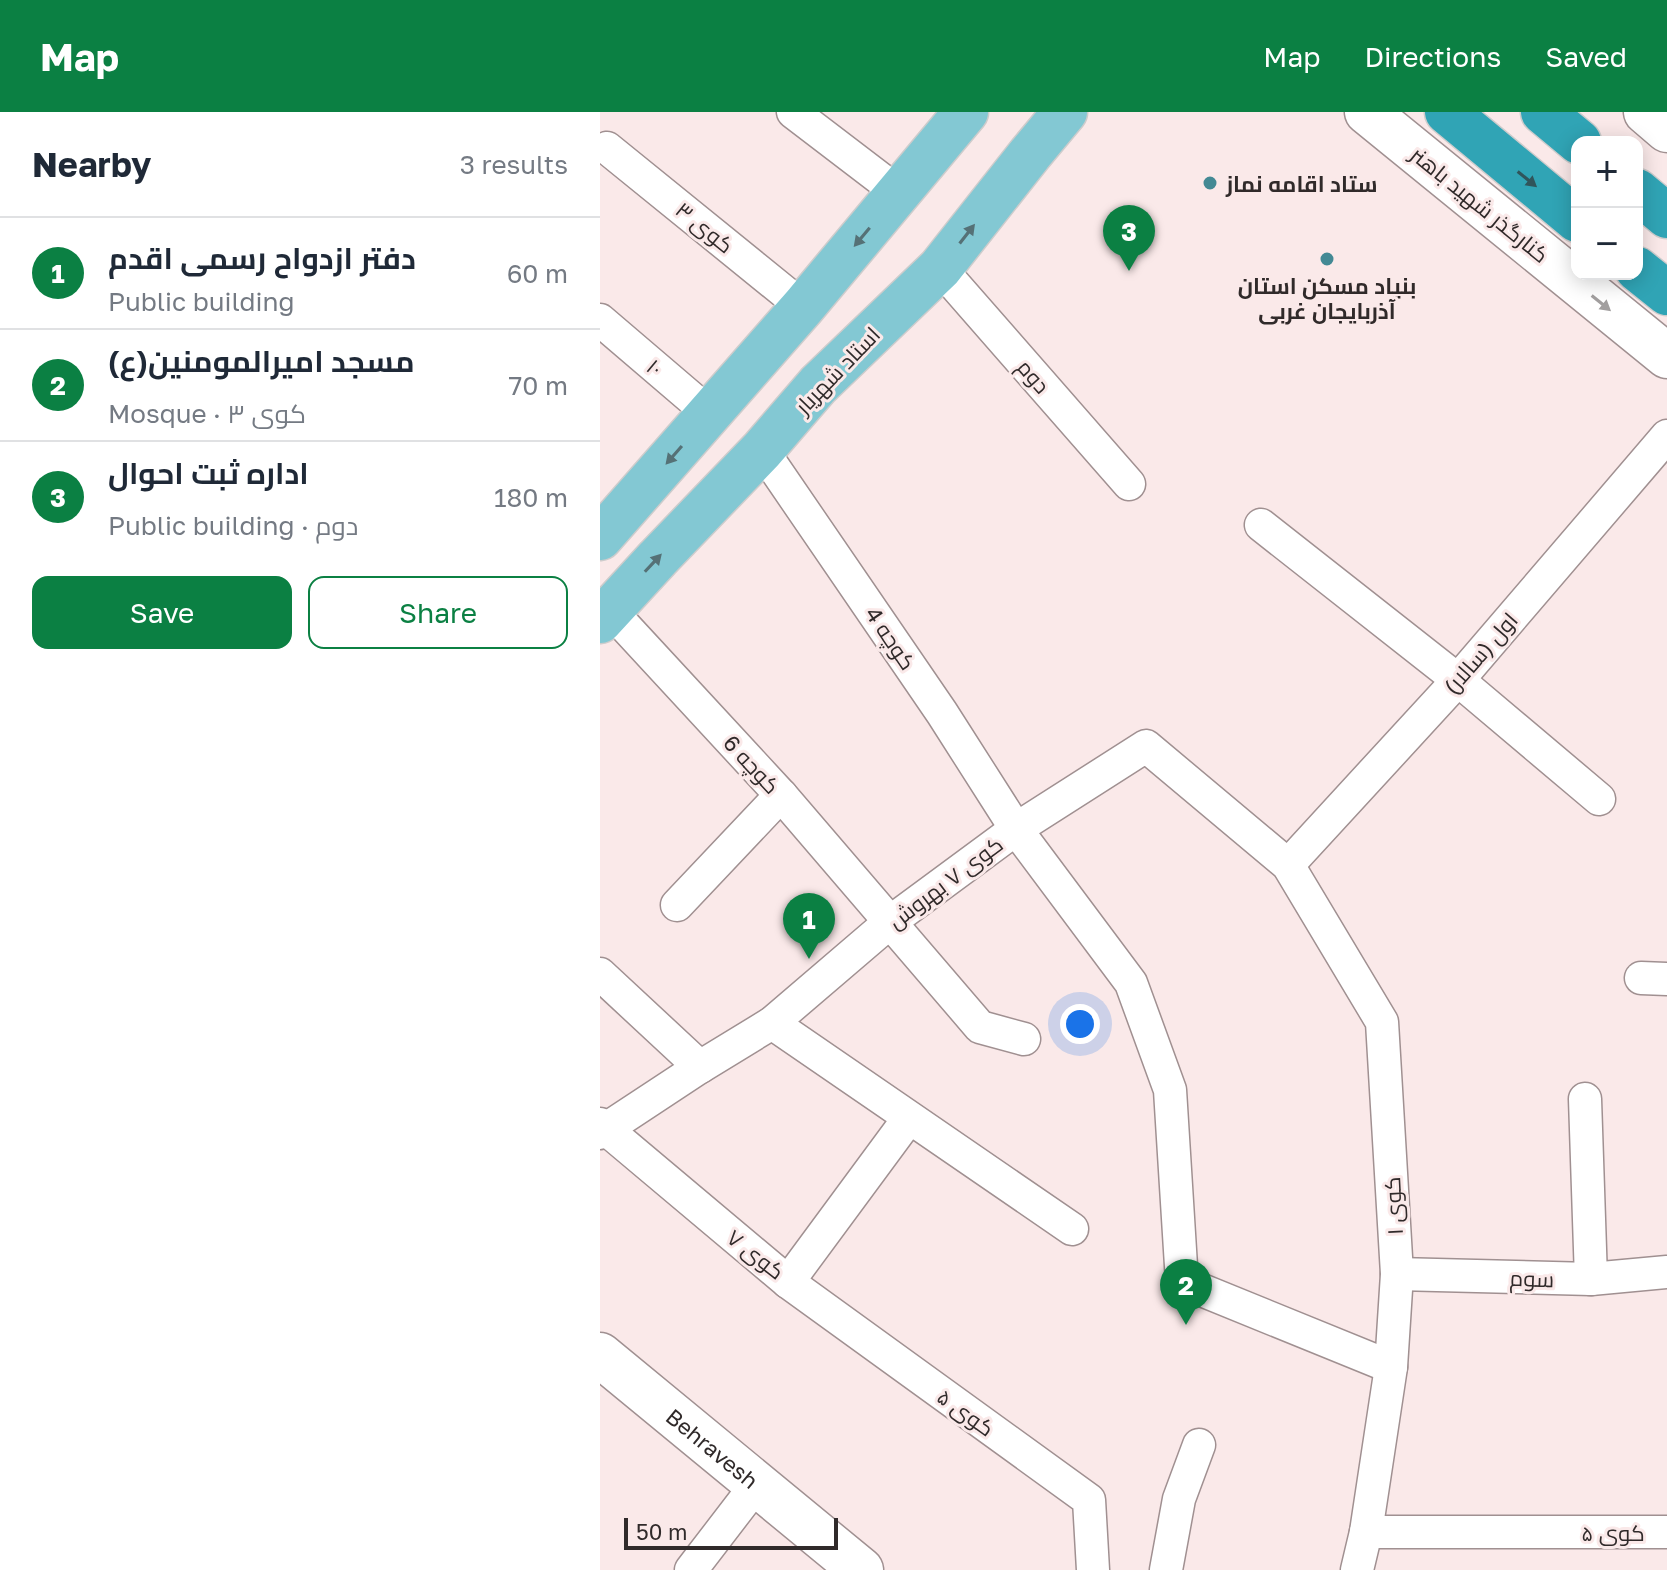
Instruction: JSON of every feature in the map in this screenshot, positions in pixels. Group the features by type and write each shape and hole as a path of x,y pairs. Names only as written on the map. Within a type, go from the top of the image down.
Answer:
{"highway":[{"path":"1543,112 1572,136"},
{"path":"1463,125 1571,215"},
{"path":"1643,196 1667,216"},
{"path":"1643,274 1667,293"}],"main road":[{"path":"600,538 803,307 966,112"},
{"name":"استاد شهریار","path":"605,615 762,450 818,385 940,268 1065,112"},
{"path":"1030,154 1089,112"},
{"name":"کنارگذر شهید باهنر","path":"1367,112 1667,356"},
{"path":"1646,112 1667,130"},
{"name":"Behravesh","path":"600,1355 861,1570"}],"street":[{"path":"793,112 899,193"},
{"name":"کوی ۳","path":"607,148 803,307"},
{"name":"دوم","path":"940,268 1129,484"},
{"name":"۱۰","path":"600,320 710,414"},
{"name":"اول (سالار)","path":"1288,865 1458,680 1667,436"},
{"name":"کوچه 4","path":"762,450 942,713 1016,829 1131,983 1170,1090 1182,1282 1391,1367"},
{"path":"1261,525 1458,680 1599,799"},
{"name":"کوچه 6","path":"605,615 781,795 980,1027 1024,1039"},
{"name":"کوی ۷ بهروش","path":"602,1129 772,1023 890,922 1016,829 1146,746 1288,865"},
{"path":"677,905 781,795"},
{"name":"کوی ۱","path":"1288,865 1382,1022 1397,1274 1391,1367 1366,1532 1357,1570"},
{"path":"600,974 700,1067"},
{"path":"772,1023 1072,1229"},
{"path":"1585,1099 1591,1279"},
{"name":"کوی ۷","path":"602,1129 788,1282 909,1118"},
{"name":"سوم","path":"1397,1274 1591,1279 1667,1272"},
{"name":"کوی ۵","path":"788,1282 1089,1500 1093,1570"},
{"path":"1166,1570 1179,1499 1199,1445"},
{"path":"691,1570 757,1484"},
{"name":"کوی ۵","path":"1366,1532 1667,1532"}],"place":[{"name":"ستاد اقامه نماز","path":"1210,183"},
{"name":"بنیاد مسکن استان آذربایجان غربی","path":"1327,259"},
{"name":"اداره ثبت احوال","path":"1129,271"},
{"name":"دفتر ازدواح رسمی اقدم","path":"809,959"},
{"name":"مسجد امیرالمومنین(ع)","path":"1186,1325"}]}
